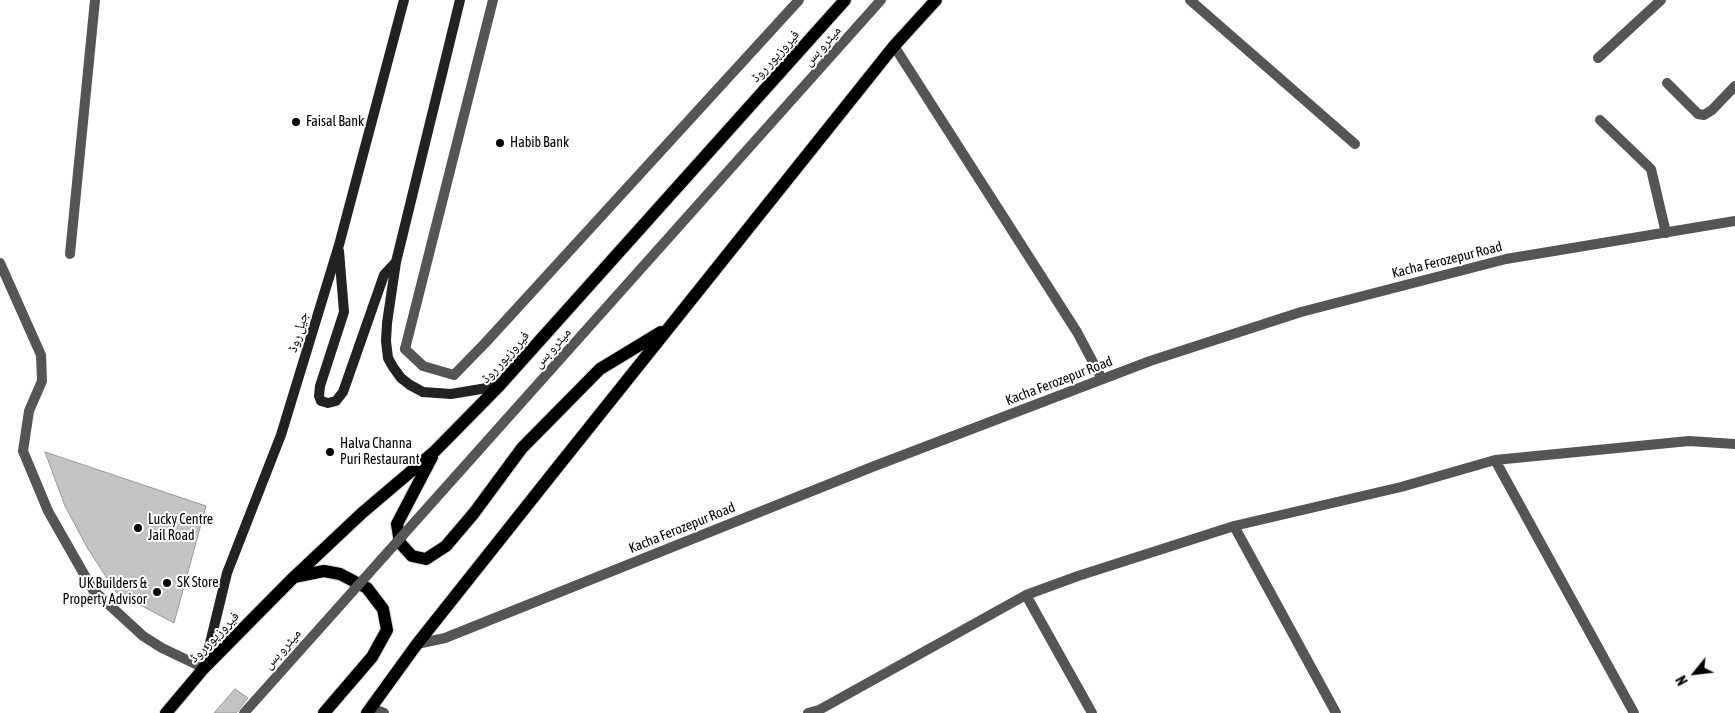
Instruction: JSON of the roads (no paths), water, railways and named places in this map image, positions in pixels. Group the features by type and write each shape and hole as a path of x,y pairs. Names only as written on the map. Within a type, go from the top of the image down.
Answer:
{"main road":[{"name":"جیل روڈ","path":"204,668 226,573 281,435 338,245 404,0"},
{"path":"460,0 396,262 386,341 388,358 401,378 424,392 451,394 499,386"},
{"name":"فیروزپور روڈ","path":"166,713 204,668 294,577 362,513 435,451 499,386 845,0"},
{"path":"369,710 417,644 894,46 936,0"},
{"path":"338,245 344,312 320,386 319,396 321,401 328,403 336,401 343,392 384,275 396,262"},
{"path":"435,451 397,524 400,543 412,556 426,559 446,546 474,513 522,448 600,369 670,327"},
{"path":"294,577 324,571 340,574 367,588 383,609 387,630 376,650 324,713"}],"street":[{"path":"70,254 96,0"},
{"path":"493,0 405,350 423,366 454,375 799,0"},
{"name":"میٹرو بس","path":"244,713 881,0"},
{"path":"1190,0 1355,144"},
{"path":"1598,58 1661,0"},
{"path":"894,46 1077,332 1102,379"},
{"path":"1667,83 1698,114 1704,115 1712,110 1735,86"},
{"path":"1600,120 1651,169 1666,233"},
{"name":"Kacha Ferozepur Road","path":"417,644 444,638 872,467 1102,379 1150,361 1301,312 1506,259 1735,221"},
{"path":"0,263 41,355 42,381 29,410 23,451 48,511 93,590 143,636 162,648 204,668"},
{"path":"808,713 819,710 1026,595 1078,576 1234,526 1401,487 1496,460 1689,441 1735,444"},
{"path":"1496,460 1634,713"},
{"path":"1234,526 1336,713"},
{"path":"1026,595 1092,713"},
{"path":"369,710 384,713"}],"place":[{"name":"Faisal Bank","path":"296,122"},
{"name":"Habib Bank","path":"500,143"},
{"name":"Halva Channa Puri Restaurant","path":"330,452"},
{"name":"Lucky Centre Jail Road","path":"138,528"},
{"name":"SK Store","path":"167,583"},
{"name":"UK Builders & Property Advisor","path":"157,592"}]}
